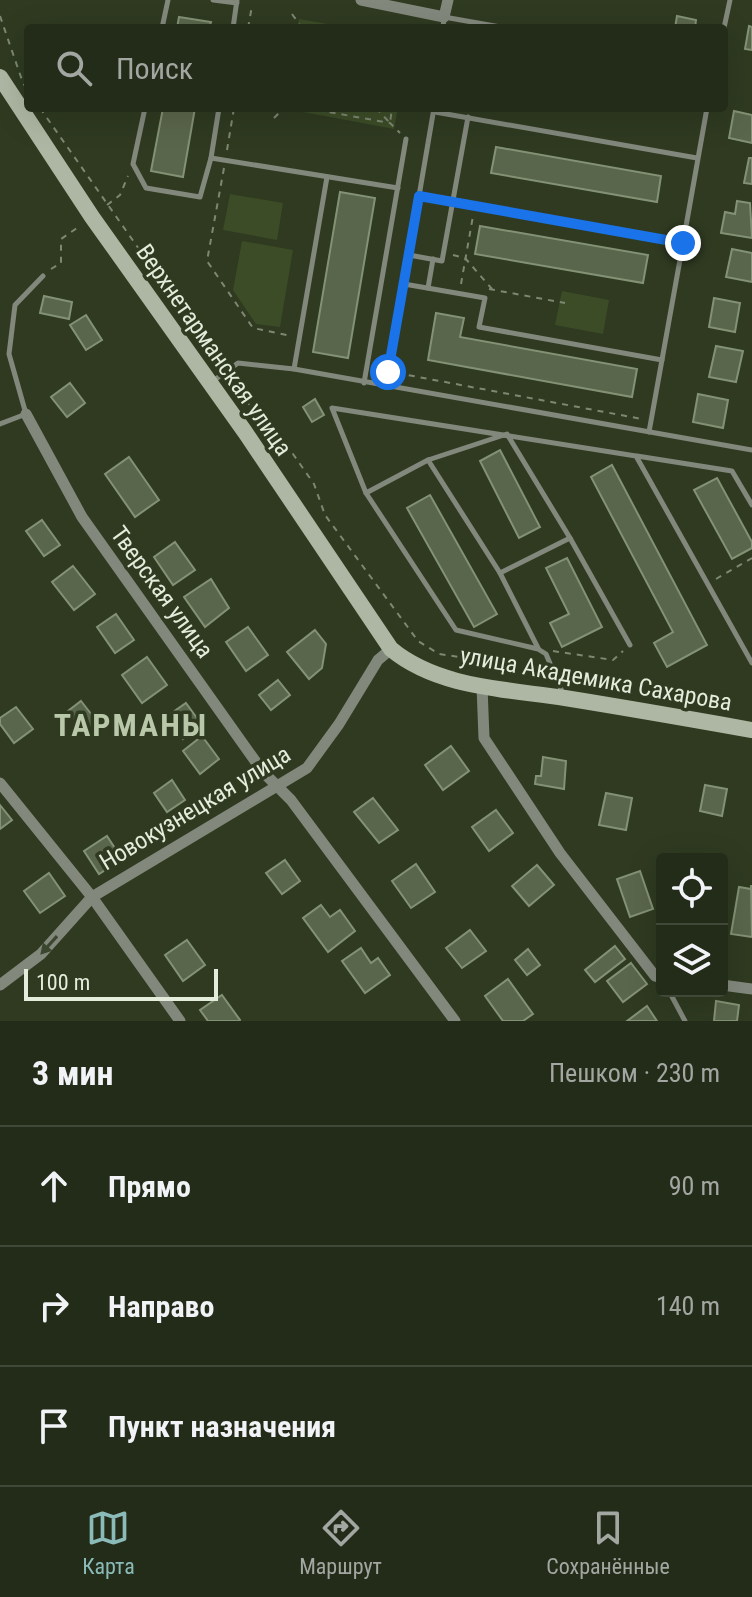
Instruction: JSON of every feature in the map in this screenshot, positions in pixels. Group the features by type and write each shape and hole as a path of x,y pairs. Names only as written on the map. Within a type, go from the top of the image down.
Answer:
{"street":[{"path":"361,0 443,23 448,0"},
{"name":"Верхнетарманская улица","path":"0,77 123,263 245,432 391,649"},
{"name":"Тверская улица","path":"26,414 82,517 276,786 291,800 455,1021"},
{"name":"улица Академика Сахарова","path":"391,649 409,664 431,673 482,686 752,730"},
{"name":"Новокузнецкая улица","path":"0,985 41,954 92,897 307,768 339,724 378,660 391,649"},
{"path":"482,686 484,738 560,853 656,976"},
{"path":"0,783 92,897 180,1021"},
{"path":"728,986 752,989"}],"lane":[{"path":"163,24 168,0"},
{"path":"213,0 237,2 234,24"},
{"path":"725,24 730,0"},
{"path":"144,112 133,164 146,188 200,197 211,158 218,112"},
{"path":"385,387 434,112"},
{"path":"444,112 697,158"},
{"path":"649,432 706,112"},
{"path":"409,255 442,261 468,117"},
{"path":"364,383 406,139"},
{"path":"211,158 398,188"},
{"path":"294,369 327,177"},
{"path":"419,196 683,243"},
{"path":"428,288 433,259"},
{"path":"0,424 26,414 9,354 15,305 43,276"},
{"path":"404,284 485,298 479,327 662,360"},
{"path":"210,384 238,363 294,369 752,450"},
{"path":"565,698 546,654 538,649 456,630 366,493 332,408 732,471 752,505"},
{"path":"366,493 428,460 507,434"},
{"path":"507,434 630,645"},
{"path":"636,456 752,663"},
{"path":"428,460 500,573 538,649"},
{"path":"500,573 570,538"},
{"path":"672,997 685,1021"}],"path":[{"path":"249,24 252,6"},
{"path":"292,14 300,24"},
{"path":"0,16 24,84"},
{"path":"43,112 225,372 265,425 279,434 314,484 325,515 418,641 439,654 551,670"},
{"path":"233,112 207,261 253,328 299,338"},
{"path":"274,118 280,112"},
{"path":"328,112 390,123"},
{"path":"380,112 406,139"},
{"path":"390,123 391,112"},
{"path":"459,293 475,206"},
{"path":"465,258 493,290"},
{"path":"461,284 471,286"},
{"path":"482,288 565,303"},
{"path":"388,372 651,421"},
{"path":"708,584 752,558"},
{"path":"538,649 613,660 630,645"}],"green space":[{"path":"299,19 327,24 298,24"},
{"path":"303,112 397,112 394,129"},
{"path":"230,194 283,203 277,240 223,230"},
{"path":"242,241 293,250 280,327 256,324 233,290"},
{"path":"562,291 609,300 603,334 555,325"}],"building":[{"path":"677,16 696,20 696,24 676,24"},
{"path":"179,17 211,22 210,24 178,24"},
{"path":"749,26 752,27 752,50 745,49"},
{"path":"734,111 752,115 752,143 729,138"},
{"path":"162,112 194,112 183,177 151,171"},
{"path":"496,147 661,176 657,202 491,173"},
{"path":"749,158 752,158 752,184 744,183"},
{"path":"340,192 375,198 348,358 313,352"},
{"path":"737,201 750,203 752,238 721,233 725,212 735,214"},
{"path":"480,226 648,255 643,283 475,254"},
{"path":"732,249 752,253 752,282 726,277"},
{"path":"44,296 72,302 69,319 40,313"},
{"path":"714,298 740,303 735,332 709,327"},
{"path":"436,313 464,318 460,337 637,369 632,397 428,360"},
{"path":"86,315 102,340 86,350 70,325"},
{"path":"716,346 743,351 736,382 709,377"},
{"path":"70,383 85,403 67,417 51,397"},
{"path":"698,394 728,400 723,428 693,422"},
{"path":"315,399 324,415 312,422 303,407"},
{"path":"500,450 540,527 519,538 480,461"},
{"path":"129,457 159,500 135,517 105,474"},
{"path":"612,465 707,645 667,667 654,643 673,632 591,477"},
{"path":"717,478 752,542 752,548 732,559 694,490"},
{"path":"430,495 497,614 474,627 407,508"},
{"path":"42,520 60,545 44,556 26,531"},
{"path":"175,542 195,570 173,585 154,557"},
{"path":"567,558 602,627 562,647 550,623 569,614 546,568"},
{"path":"73,566 95,594 74,610 52,582"},
{"path":"211,579 229,608 205,627 184,597"},
{"path":"116,614 134,640 115,653 97,627"},
{"path":"248,627 268,655 246,671 226,642"},
{"path":"315,630 326,644 322,668 309,679 287,652"},
{"path":"147,657 167,685 142,703 122,675"},
{"path":"278,680 290,695 271,710 259,695"},
{"path":"81,701 99,724 86,734 68,711"},
{"path":"186,703 202,725 183,739 166,717"},
{"path":"16,707 33,729 14,743 0,724 0,718"},
{"path":"202,736 219,759 200,774 183,751"},
{"path":"451,746 469,771 443,790 425,765"},
{"path":"543,757 566,761 564,789 535,784 536,776 541,776"},
{"path":"172,780 185,800 167,812 154,793"},
{"path":"705,785 727,789 722,816 700,811"},
{"path":"606,793 632,798 626,830 599,825"},
{"path":"373,798 398,830 379,843 354,812"},
{"path":"0,805 12,820 0,829"},
{"path":"496,810 513,833 489,851 472,827"},
{"path":"107,836 122,859 99,874 84,851"},
{"path":"285,860 300,881 282,894 266,873"},
{"path":"416,864 435,892 411,908 392,881"},
{"path":"537,865 554,885 529,906 512,886"},
{"path":"640,871 653,909 630,917 617,879"},
{"path":"49,873 65,896 40,913 24,891"},
{"path":"751,885 752,937 731,934 739,887 751,889"},
{"path":"321,905 330,917 340,910 355,931 328,952 303,918"},
{"path":"470,930 486,951 462,968 446,948"},
{"path":"187,940 205,965 183,981 165,955"},
{"path":"615,946 625,959 595,982 585,970"},
{"path":"361,948 371,963 378,958 390,975 365,993 342,961"},
{"path":"528,949 540,965 527,975 515,960"},
{"path":"631,963 647,984 623,1002 607,981"},
{"path":"508,979 533,1014 523,1021 503,1021 485,996"},
{"path":"222,995 239,1021 208,1021 200,1010"},
{"path":"716,1001 739,1005 737,1021 714,1021"},
{"path":"647,1006 657,1021 627,1021"}],"district":[{"name":"ТАРМАНЫ","path":"131,725"}],"route":[{"path":"388,372 419,196 683,243"}]}
